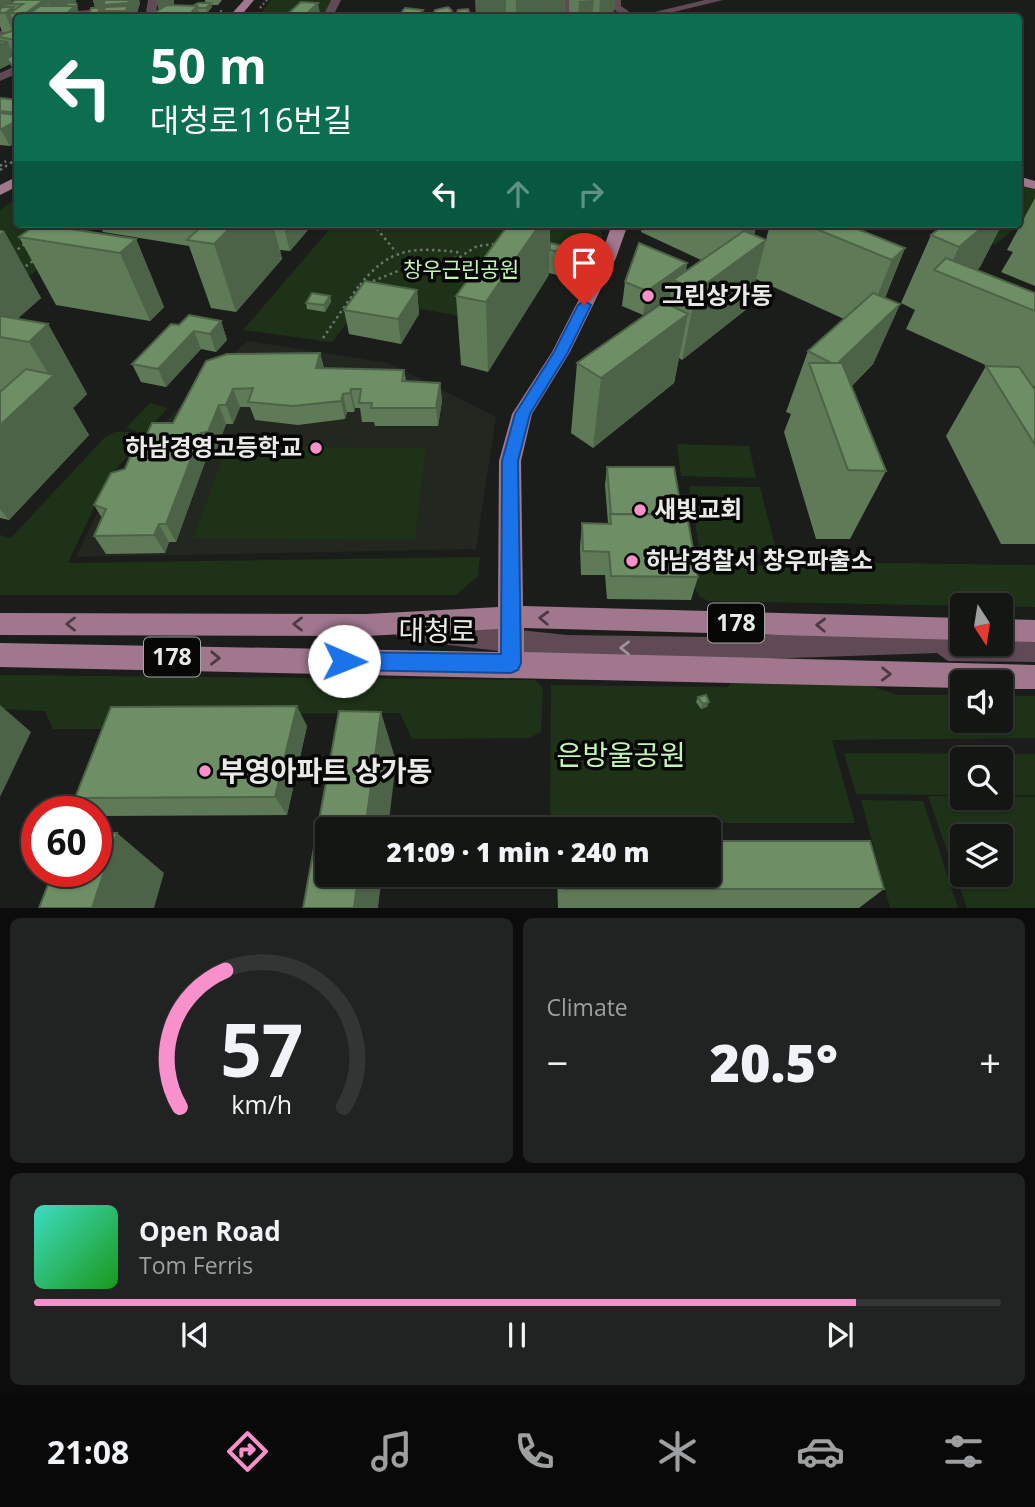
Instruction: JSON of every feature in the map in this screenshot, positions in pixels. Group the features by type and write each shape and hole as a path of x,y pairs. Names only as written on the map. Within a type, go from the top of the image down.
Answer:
{"main road":[{"path":"237,14 249,0"},
{"path":"0,177 12,163"},
{"path":"510,640 510,461 522,414 561,352 608,258 619,228"},
{"name":"대청로","path":"0,624 366,625"},
{"name":"대청로","path":"0,655 950,629"},
{"path":"1013,630 1035,631"},
{"name":"대청로","path":"510,640 621,668 1035,677"}],"street":[{"path":"658,14 718,0"},
{"path":"567,14 565,2 584,1"},
{"name":"대청로","path":"366,625 566,647 708,649 950,641"},
{"path":"1013,639 1035,638"},
{"name":"대청로","path":"621,668 787,656 980,648 1035,650"}],"path":[{"path":"0,168 12,163"},
{"path":"68,232 73,228"},
{"path":"376,228 396,252"},
{"path":"10,255 30,240"},
{"path":"358,287 413,264 460,257 477,246 504,243"},
{"path":"323,338 373,265 396,252 440,250 457,252 460,257"},
{"path":"19,271 39,256"}],"shaded area":[{"name":"하남경영고등학교","path":"248,341 389,363 496,417 476,549 76,557 113,480 209,374"}],"green space":[{"path":"271,0 331,0 324,14 261,14"},
{"path":"1022,183 1035,187 1035,211 1022,222"},
{"path":"14,200 14,228 94,228 0,298 0,210"},
{"name":"창우근린공원","path":"331,228 601,230 602,242 595,273 525,257 482,320 365,299 332,342 243,330"},
{"path":"952,228 1015,228 995,245"},
{"path":"150,403 168,408 144,434 126,428"},
{"path":"115,432 128,432 145,437 108,478 68,563 480,557 478,576 456,595 0,595 0,535 11,538 105,437"},
{"path":"677,444 749,446 756,478 681,476"},
{"path":"227,447 426,448 415,540 193,538"},
{"path":"689,486 760,487 777,554 700,553"},
{"path":"801,562 1035,565 1035,607 1013,607 1013,593 950,593 950,605 709,601 699,597 689,573 696,563 789,567"},
{"path":"0,675 535,680 543,688 541,732 529,738 412,739 400,713 130,714 109,729 53,729 45,711 0,709"},
{"name":"은방울공원","path":"731,681 865,684 898,695 950,695 950,733 1013,733 1013,696 1035,696 1035,738 832,740 855,823 721,823 721,817 550,817 551,685 728,687"},
{"path":"844,753 950,754 950,795 856,794"},
{"path":"1013,754 1035,754 1035,795 1013,795"},
{"path":"928,796 950,796 950,810 1013,810 1013,797 1035,797 1035,908 967,908 960,887 1013,887 1013,824 950,824 950,859"},
{"path":"861,800 923,801 958,908 890,908"}],"building":[{"path":"15,0 44,0 26,13 10,13 23,4 10,4"},
{"path":"105,0 129,0 128,3 103,5"},
{"path":"301,2 318,3 306,14 288,14"},
{"path":"76,3 77,6 64,6"},
{"path":"211,3 206,8 198,8 195,5"},
{"path":"167,5 197,6 190,14 154,13"},
{"path":"40,6 75,6 66,14 30,13"},
{"path":"129,6 125,11 102,11 106,7"},
{"path":"3,7 13,7 0,13"},
{"path":"448,7 452,11 451,14 433,14 435,10"},
{"path":"91,8 100,8 97,14 89,14"},
{"path":"405,8 423,10 420,14 400,14"},
{"path":"468,9 470,14 456,14 458,10"},
{"path":"14,30 14,40 0,37"},
{"path":"14,54 14,68 7,59"},
{"path":"0,98 14,100 14,113 0,111"},
{"path":"0,113 14,115 14,122 0,130"},
{"path":"31,228 63,228 136,239 120,253 19,237"},
{"path":"200,228 230,228 214,244 187,240"},
{"path":"506,228 537,228 486,302 456,296"},
{"path":"814,228 855,228 905,248 892,260"},
{"path":"940,228 981,228 959,247 931,235"},
{"path":"744,231 766,240 696,291 673,280"},
{"path":"550,243 587,251 584,257 550,250"},
{"path":"639,243 687,263 647,291 625,282"},
{"path":"946,258 1035,293 1035,311 934,270"},
{"path":"365,281 417,290 398,319 344,310"},
{"path":"312,293 330,296 324,305 306,303"},
{"path":"873,293 900,304 838,363 831,363 808,351"},
{"path":"664,302 688,314 601,378 577,363"},
{"path":"189,315 221,321 210,334 194,331 158,369 132,364 171,324 179,325"},
{"path":"0,316 48,324 29,342 0,337"},
{"path":"320,353 316,368 404,370 402,381 440,383 436,408 371,408 372,403 359,403 361,389 351,389 350,393 343,394 341,401 293,406 248,402 253,388 233,389 226,405 219,405 208,432 201,433 166,524 159,524 154,535 94,536 106,509 94,505 111,473 125,469 134,447 141,447 152,423 173,423 206,361 227,354"},
{"path":"809,363 842,363 886,471 848,470"},
{"path":"986,366 1019,367 1035,390 1035,445"},
{"path":"26,369 54,375 0,425 0,392"},
{"path":"607,467 674,467 682,514 611,514"},
{"path":"610,514 687,515 698,577 611,576 609,552 583,551 582,523 611,524"},
{"path":"706,695 709,702 703,704 698,697"},
{"name":"부영아파트 상가동","path":"297,706 275,797 76,796 111,707"},
{"path":"339,711 381,712 367,817 320,817"},
{"path":"112,833 117,833 112,848"},
{"path":"721,841 870,841 884,889 564,889 721,887"},
{"path":"315,842 315,887 357,887 354,908 303,908"},
{"path":"47,887 99,887 92,908 39,908"}],"place":[{"name":"그린상가동","path":"648,296"},
{"name":"하남경영고등학교","path":"316,448"},
{"name":"새빛교회","path":"640,510"},
{"name":"하남경찰서 창우파출소","path":"632,561"},
{"name":"부영아파트 상가동","path":"205,771"}],"route":[{"path":"344,661 511,663 510,461 522,414 561,352 584,305"}]}
